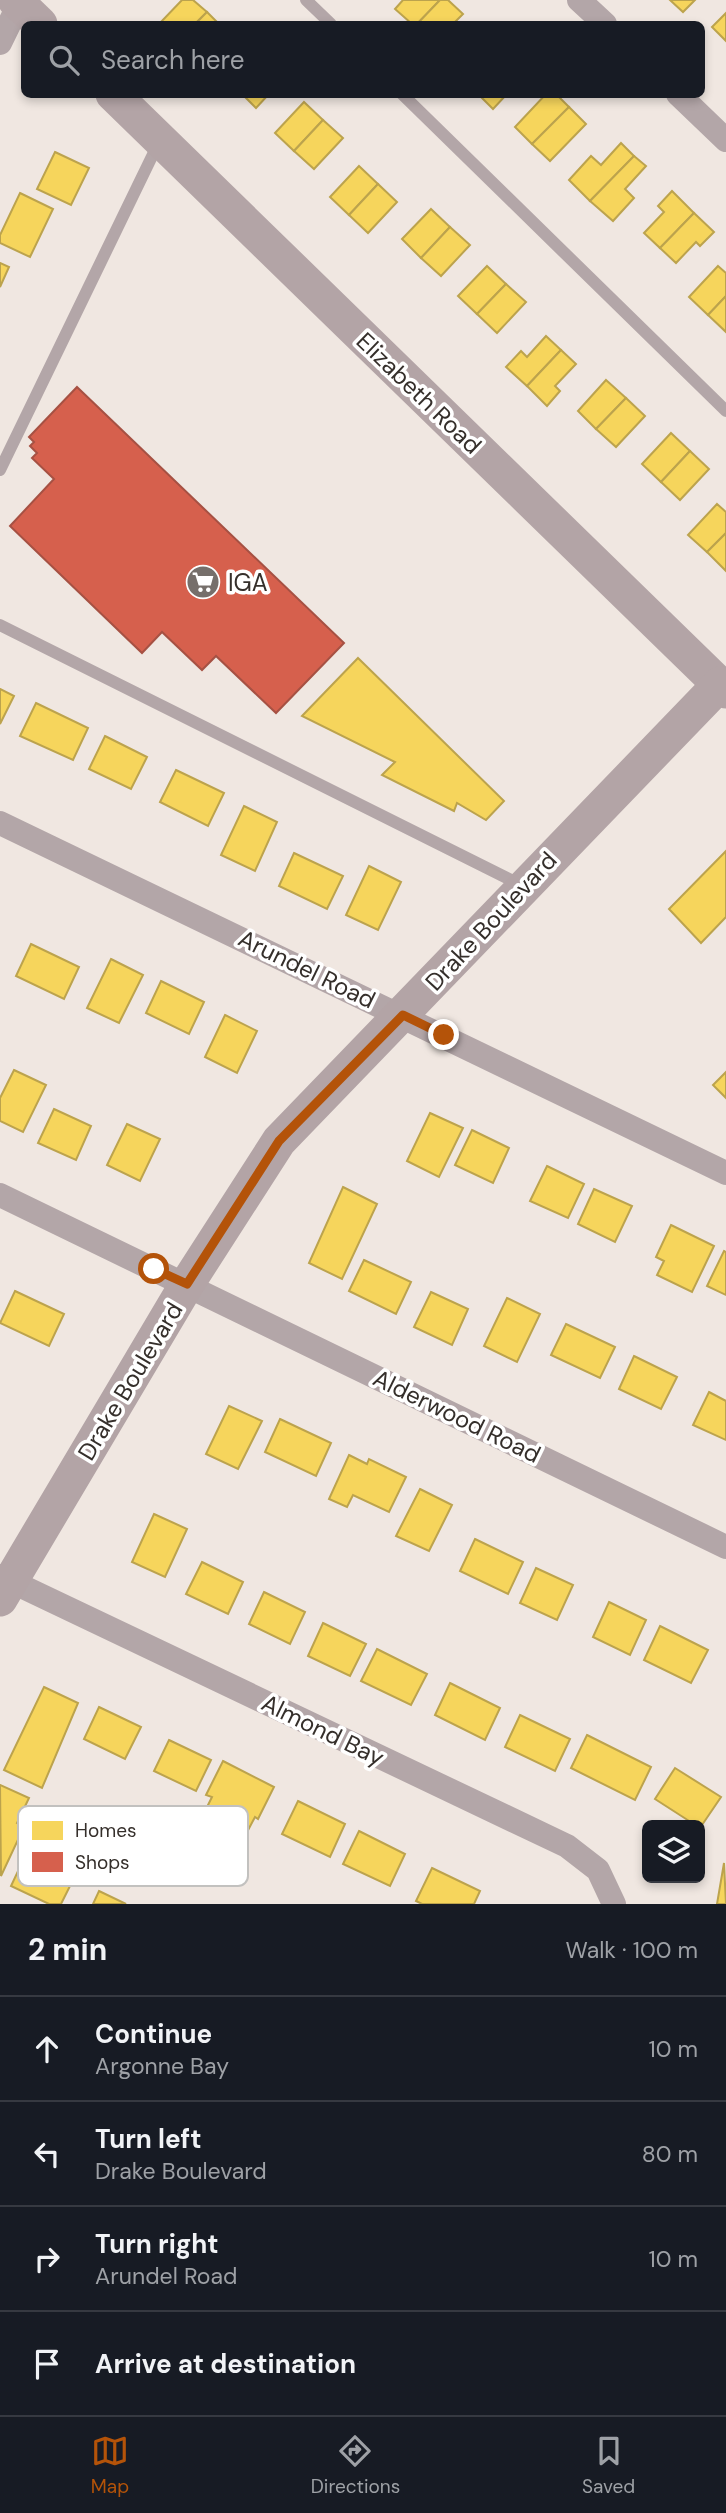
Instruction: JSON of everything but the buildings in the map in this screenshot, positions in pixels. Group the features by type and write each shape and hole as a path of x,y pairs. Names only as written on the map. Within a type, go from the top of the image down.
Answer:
{"street":[{"path":"579,0 602,21"},
{"path":"0,43 25,9"},
{"name":"Elizabeth Road","path":"117,98 724,684"},
{"path":"682,98 726,141"},
{"name":"Drake Boulevard","path":"4,1586 187,1284 279,1141 724,684"},
{"name":"Arundel Road","path":"0,822 726,1173"},
{"name":"Alderwood Road","path":"0,1195 726,1547"},
{"name":"Almond Bay","path":"4,1586 567,1846 598,1870 614,1904"}],"lane":[{"path":"306,0 328,21"},
{"path":"406,98 726,411"},
{"path":"0,470 160,140"},
{"path":"0,625 524,887"}],"place":[{"name":"IGA","path":"203,582"}],"route":[{"path":"154,1269 187,1284 279,1141 403,1015 444,1035"}]}
